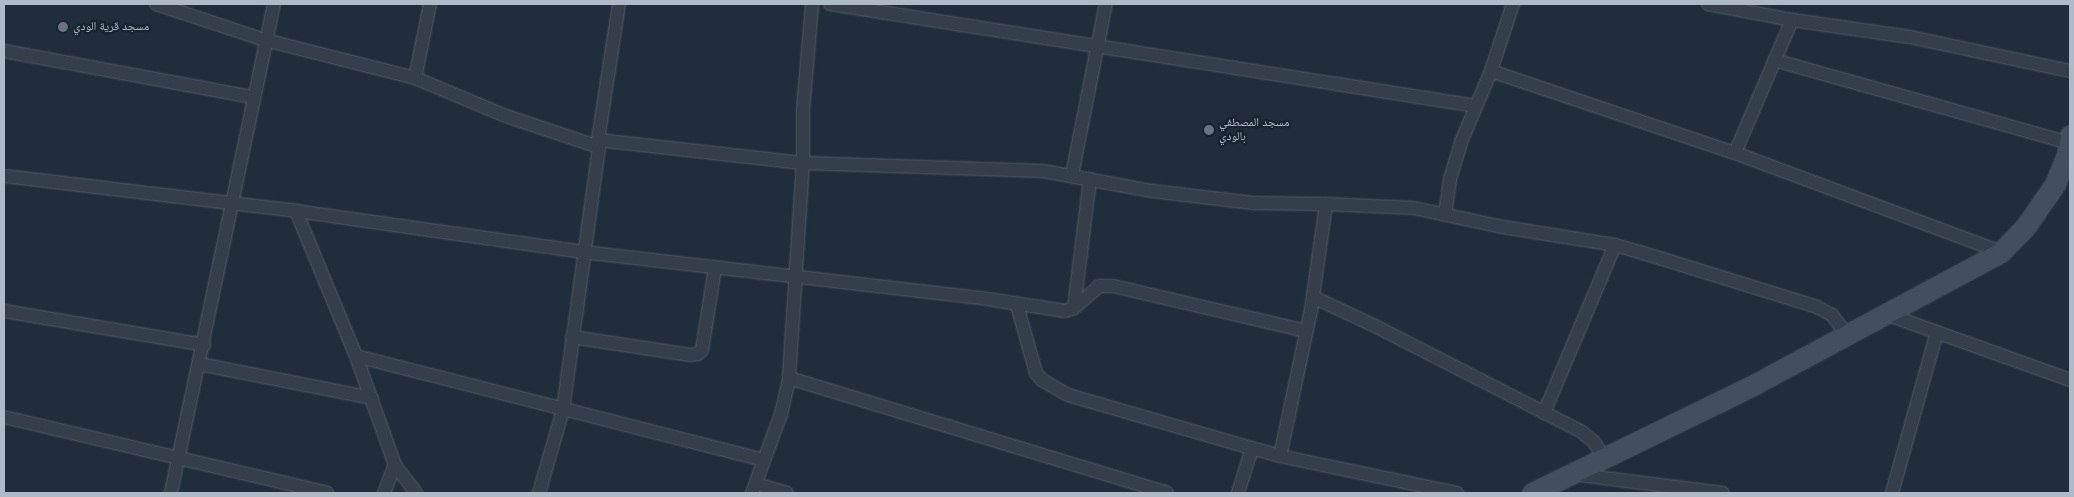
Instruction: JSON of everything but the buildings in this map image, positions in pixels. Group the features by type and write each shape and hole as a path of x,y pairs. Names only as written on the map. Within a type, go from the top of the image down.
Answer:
{"street":[{"path":"156,4 265,40 415,78 506,116 598,144 803,163 1043,171 1152,190 1253,203 1414,208 1615,245 1817,307 1832,315 1847,335"},
{"path":"171,493 204,344 253,97 274,4"},
{"path":"415,78 430,4"},
{"path":"539,493 563,410 583,252 619,4"},
{"path":"787,493 754,488 781,414 789,378 797,279 803,163 803,110 812,4"},
{"path":"830,4 1476,106"},
{"path":"1072,175 1106,4"},
{"path":"1445,215 1450,180 1461,142 1491,71 1513,4"},
{"path":"1708,4 1792,20 1910,37 2070,71"},
{"path":"1735,154 1792,20"},
{"path":"4,51 253,97"},
{"path":"1532,493 1755,384 2001,252 2026,226 2055,184 2070,139 1774,60"},
{"path":"1491,71 1735,154 2001,252"},
{"path":"4,176 296,211 583,252 797,279 981,298 1065,312 1074,308 1099,286 1114,286 1306,331"},
{"path":"1074,308 1090,179"},
{"path":"1280,456 1313,297 1326,204"},
{"path":"296,211 356,356 395,465 416,493"},
{"path":"1544,413 1615,245"},
{"path":"572,337 691,355 698,354 702,350 715,268"},
{"path":"1313,297 1377,327 1582,432 1594,442 1604,458"},
{"path":"1017,305 1031,361 1042,380 1068,395 1280,456 1457,493"},
{"path":"4,311 204,344"},
{"path":"1886,314 2070,380"},
{"path":"1892,493 1937,332"},
{"path":"356,356 764,460"},
{"path":"199,364 372,398"},
{"path":"789,378 1168,493"},
{"path":"4,417 327,493"},
{"path":"1238,493 1252,448"},
{"path":"384,493 395,465"},
{"path":"1571,474 1724,493"}],"place":[{"name":"مسجد قرية الودي","path":"63,27"},
{"name":"مسجد المصطفي بالودي","path":"1209,130"}]}
